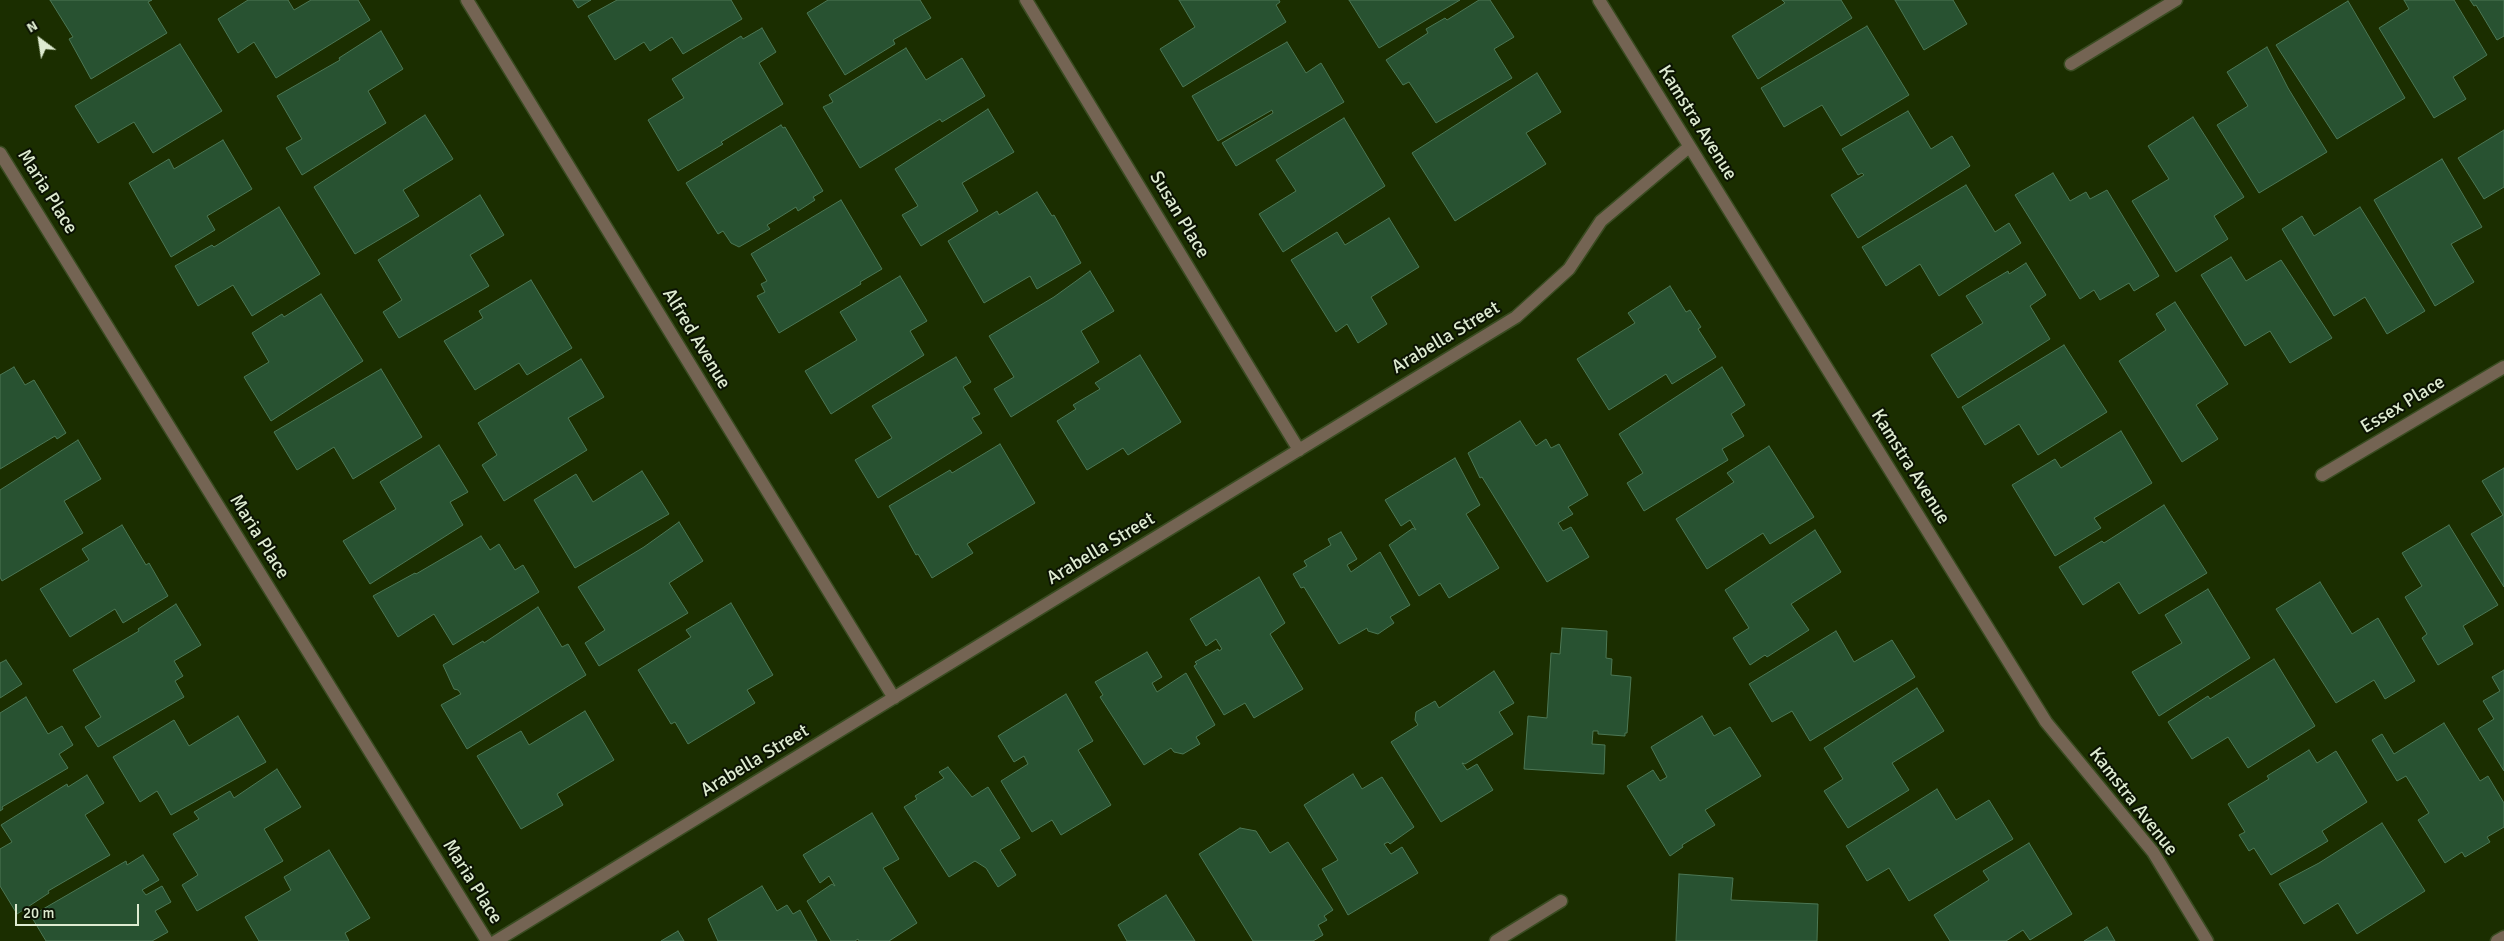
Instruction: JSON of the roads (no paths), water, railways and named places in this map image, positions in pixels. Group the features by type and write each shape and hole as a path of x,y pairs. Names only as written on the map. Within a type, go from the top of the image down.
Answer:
{"street":[{"name":"Alfred Avenue","path":"466,0 894,698"},
{"name":"Susan Place","path":"1026,0 1299,450"},
{"name":"Kamstra Avenue","path":"1599,0 2046,722 2153,852 2207,941"},
{"path":"2071,64 2176,0"},
{"name":"Arabella Street","path":"496,941 1516,317 1569,269 1601,221 1689,147"},
{"name":"Maria Place","path":"0,152 487,941"},
{"name":"Essex Place","path":"2322,475 2504,367"},
{"path":"1496,941 1561,901"},
{"path":"2497,941 2504,937"}]}
